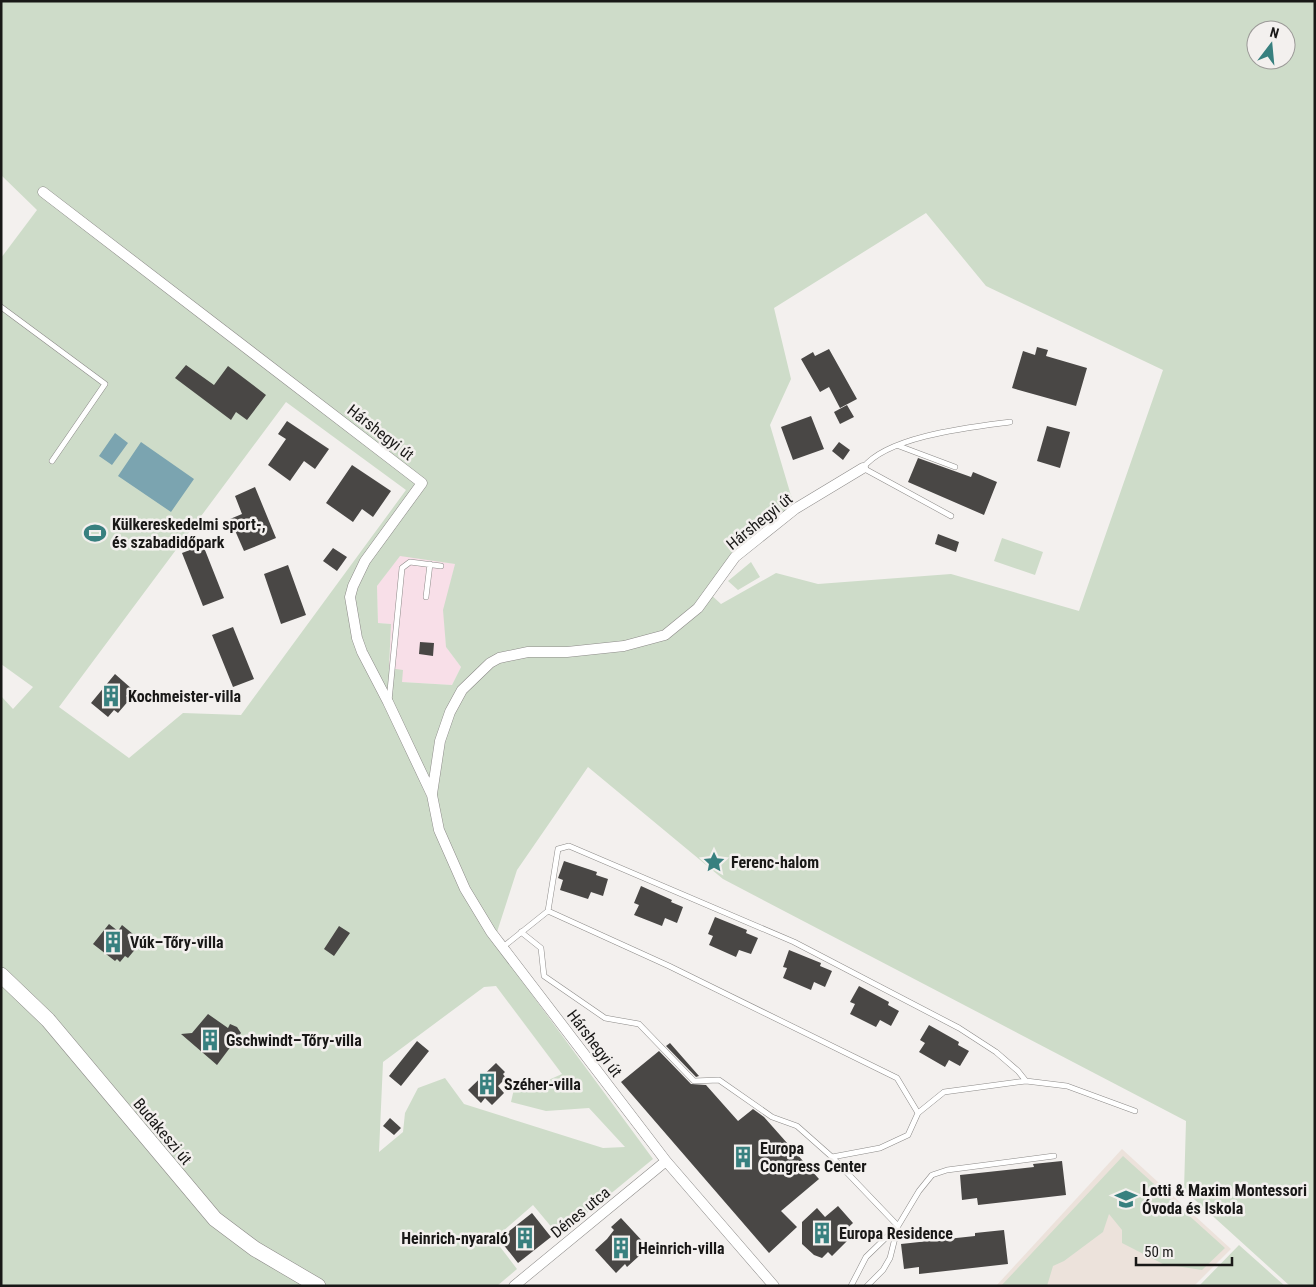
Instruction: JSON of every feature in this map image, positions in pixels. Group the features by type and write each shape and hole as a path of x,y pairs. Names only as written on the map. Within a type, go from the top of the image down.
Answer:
{"main road":[{"name":"Budakeszi út","path":"1,975 48,1020 215,1219 255,1249 318,1286"}],"street":[{"name":"Hárshegyi út","path":"43,192 422,483 366,561 353,586 350,597 357,638 362,652 432,795 439,830 465,889 491,932 666,1161 774,1286"},
{"name":"Hárshegyi út","path":"432,795 440,740 450,712 462,690 490,663 499,658 528,652 567,652 624,646 665,634 698,608 735,557 795,509 863,468"},
{"name":"Dénes utca","path":"514,1286 666,1161"}],"lane":[{"path":"1,307 105,384 52,460"},
{"path":"951,516 863,468 868,460 898,446 969,428 1010,422"},
{"path":"898,446 955,467"},
{"path":"388,702 402,568 410,562 441,566"},
{"path":"426,597 430,564"},
{"path":"503,947 548,911 558,849 569,846 794,942 959,1028 996,1052 1026,1080"},
{"path":"548,911 669,966 897,1078 918,1113"},
{"path":"522,932 541,948 544,976 605,1018 639,1024 694,1080 720,1080 772,1117 797,1126 832,1157 898,1226"},
{"path":"832,1157 880,1148 908,1135 918,1113 944,1092 1026,1080 1067,1086 1135,1111"},
{"path":"851,1286 866,1258 898,1226 918,1191 932,1175 947,1170 1054,1156"},
{"path":"867,1286 884,1270 890,1258 898,1226"}],"shaded area":[{"path":"400,555 455,564 444,610 446,647 461,667 452,685 402,682 389,669 391,624 378,623 377,586"},
{"name":"Lotti & Maxim Montessori Óvoda és Iskola","path":"1122,1149 1231,1249 1194,1286 996,1286"}],"green space":[{"path":"1,1 1315,1 1315,1286 1290,1286 1184,1190 1186,1121 723,879 588,767 517,870 497,932 491,939 653,1159 559,1236 533,1205 494,1239 517,1269 497,1286 1,1286 1,696 13,709 33,687 1,664 1,258 37,210 1,175","holes":["926,213 986,286 1163,370 1079,611 951,574 818,584 776,573 721,604 709,593 735,557 795,509 770,425 791,379 774,308","286,402 406,490 241,715 183,713 129,758 59,707","400,556 455,564 443,610 446,647 461,667 452,685 402,682 403,670 389,668 391,624 378,623 377,586","496,986 562,1074 544,1082 516,1080 511,1102 546,1111 589,1108 625,1147 603,1148 464,1104 445,1078 418,1088 405,1113 403,1132 379,1152 383,1062 484,987"]},
{"path":"1002,538 1043,552 1035,575 994,561"},
{"path":"751,562 760,577 738,590 728,581"},
{"name":"Lotti & Maxim Montessori Óvoda és Iskola","path":"1123,1156 1225,1248 1202,1270 1163,1264 1122,1243 1122,1230 1109,1214 1103,1232 1064,1261 1053,1266 1047,1286 1001,1286"},
{"path":"1239,1245 1285,1286 1199,1286"}],"water":[{"path":"115,433 128,443 112,465 99,456"},
{"path":"141,442 194,479 171,512 118,476"}],"building":[{"path":"1037,347 1048,350 1046,356 1087,368 1076,406 1012,388 1023,351 1035,355"},
{"path":"829,349 857,399 840,408 829,387 820,392 801,359 813,352 815,356"},
{"path":"186,365 214,385 228,366 266,395 247,420 236,412 231,420 175,378"},
{"path":"847,405 854,417 840,424 834,412"},
{"path":"811,416 824,449 793,460 781,427"},
{"path":"287,421 329,449 315,469 304,461 290,481 268,465 286,439 278,434"},
{"path":"1047,426 1070,432 1060,468 1037,461"},
{"path":"839,442 850,450 843,460 832,451"},
{"path":"918,458 971,477 973,472 997,482 984,515 908,482"},
{"path":"352,465 391,491 373,517 362,509 353,522 326,503"},
{"path":"255,487 276,538 244,551 230,519 242,514 235,496"},
{"path":"938,534 959,542 956,552 935,544"},
{"path":"203,545 224,598 203,606 182,553"},
{"path":"333,548 347,557 337,571 323,561"},
{"path":"288,565 306,615 281,624 264,574"},
{"path":"233,627 254,679 233,687 212,635"},
{"path":"420,642 434,643 433,656 419,654"},
{"name":"Kochmeister-villa","path":"115,674 132,689 126,696 130,699 118,713 114,710 108,717 91,703"},
{"path":"564,861 597,872 596,875 608,879 603,896 591,892 588,899 560,890 563,880 558,878"},
{"path":"641,886 683,907 677,923 665,918 662,926 634,915 639,905 634,903"},
{"path":"715,917 747,930 746,933 758,938 751,954 739,950 736,957 709,945 713,936 708,934"},
{"name":"Vúk–Tőry-villa","path":"109,924 118,931 122,925 133,934 129,940 137,947 128,958 125,956 120,962 117,959 115,961 93,944"},
{"path":"339,926 350,933 334,956 324,949"},
{"path":"789,950 821,963 820,966 832,971 825,987 814,982 811,990 783,978 787,968 783,967"},
{"path":"859,986 889,1002 888,1005 899,1011 891,1026 880,1020 876,1027 850,1014 855,1004 850,1002"},
{"name":"Gschwindt–Tőry-villa","path":"208,1014 228,1028 230,1024 237,1027 241,1033 217,1065 181,1034 192,1033"},
{"path":"929,1025 959,1042 958,1045 969,1051 960,1066 949,1060 945,1067 919,1052 925,1043 920,1040"},
{"path":"417,1041 429,1051 401,1086 389,1076"},
{"path":"670,1043 699,1076 696,1077 666,1046"},
{"name":"Europa Congress Center","path":"659,1051 691,1084 706,1085 738,1121 753,1109 764,1117 819,1179 781,1211 797,1227 769,1253 621,1082"},
{"name":"Széher-villa","path":"496,1063 505,1072 503,1074 506,1078 498,1086 504,1093 492,1105 485,1098 481,1103 468,1090"},
{"path":"390,1118 401,1128 394,1135 383,1126"},
{"path":"1062,1161 1066,1195 978,1205 977,1198 962,1200 960,1175 1034,1167 1033,1164"},
{"name":"Europa Residence","path":"838,1206 853,1223 841,1234 847,1241 832,1256 828,1252 822,1258 814,1255 802,1244 802,1222 817,1208 825,1217"},
{"name":"Heinrich-nyaraló","path":"532,1213 551,1237 518,1263 499,1239"},
{"name":"Heinrich-villa","path":"621,1218 646,1245 637,1253 639,1256 627,1267 625,1264 616,1273 595,1250 607,1239 614,1230 611,1227"},
{"path":"1004,1230 1008,1264 919,1274 919,1267 904,1269 901,1244 975,1236 975,1233"}],"place":[{"name":"Külkereskedelmi sport-, és szabadidőpark","path":"95,533"},
{"name":"Kochmeister-villa","path":"111,696"},
{"name":"Ferenc-halom","path":"714,862"},
{"name":"Vúk–Tőry-villa","path":"113,942"},
{"name":"Gschwindt–Tőry-villa","path":"210,1040"},
{"name":"Széher-villa","path":"487,1084"},
{"name":"Europa Congress Center","path":"743,1157"},
{"name":"Lotti & Maxim Montessori Óvoda és Iskola","path":"1126,1199"},
{"name":"Europa Residence","path":"822,1233"},
{"name":"Heinrich-nyaraló","path":"525,1238"},
{"name":"Heinrich-villa","path":"621,1248"}]}
